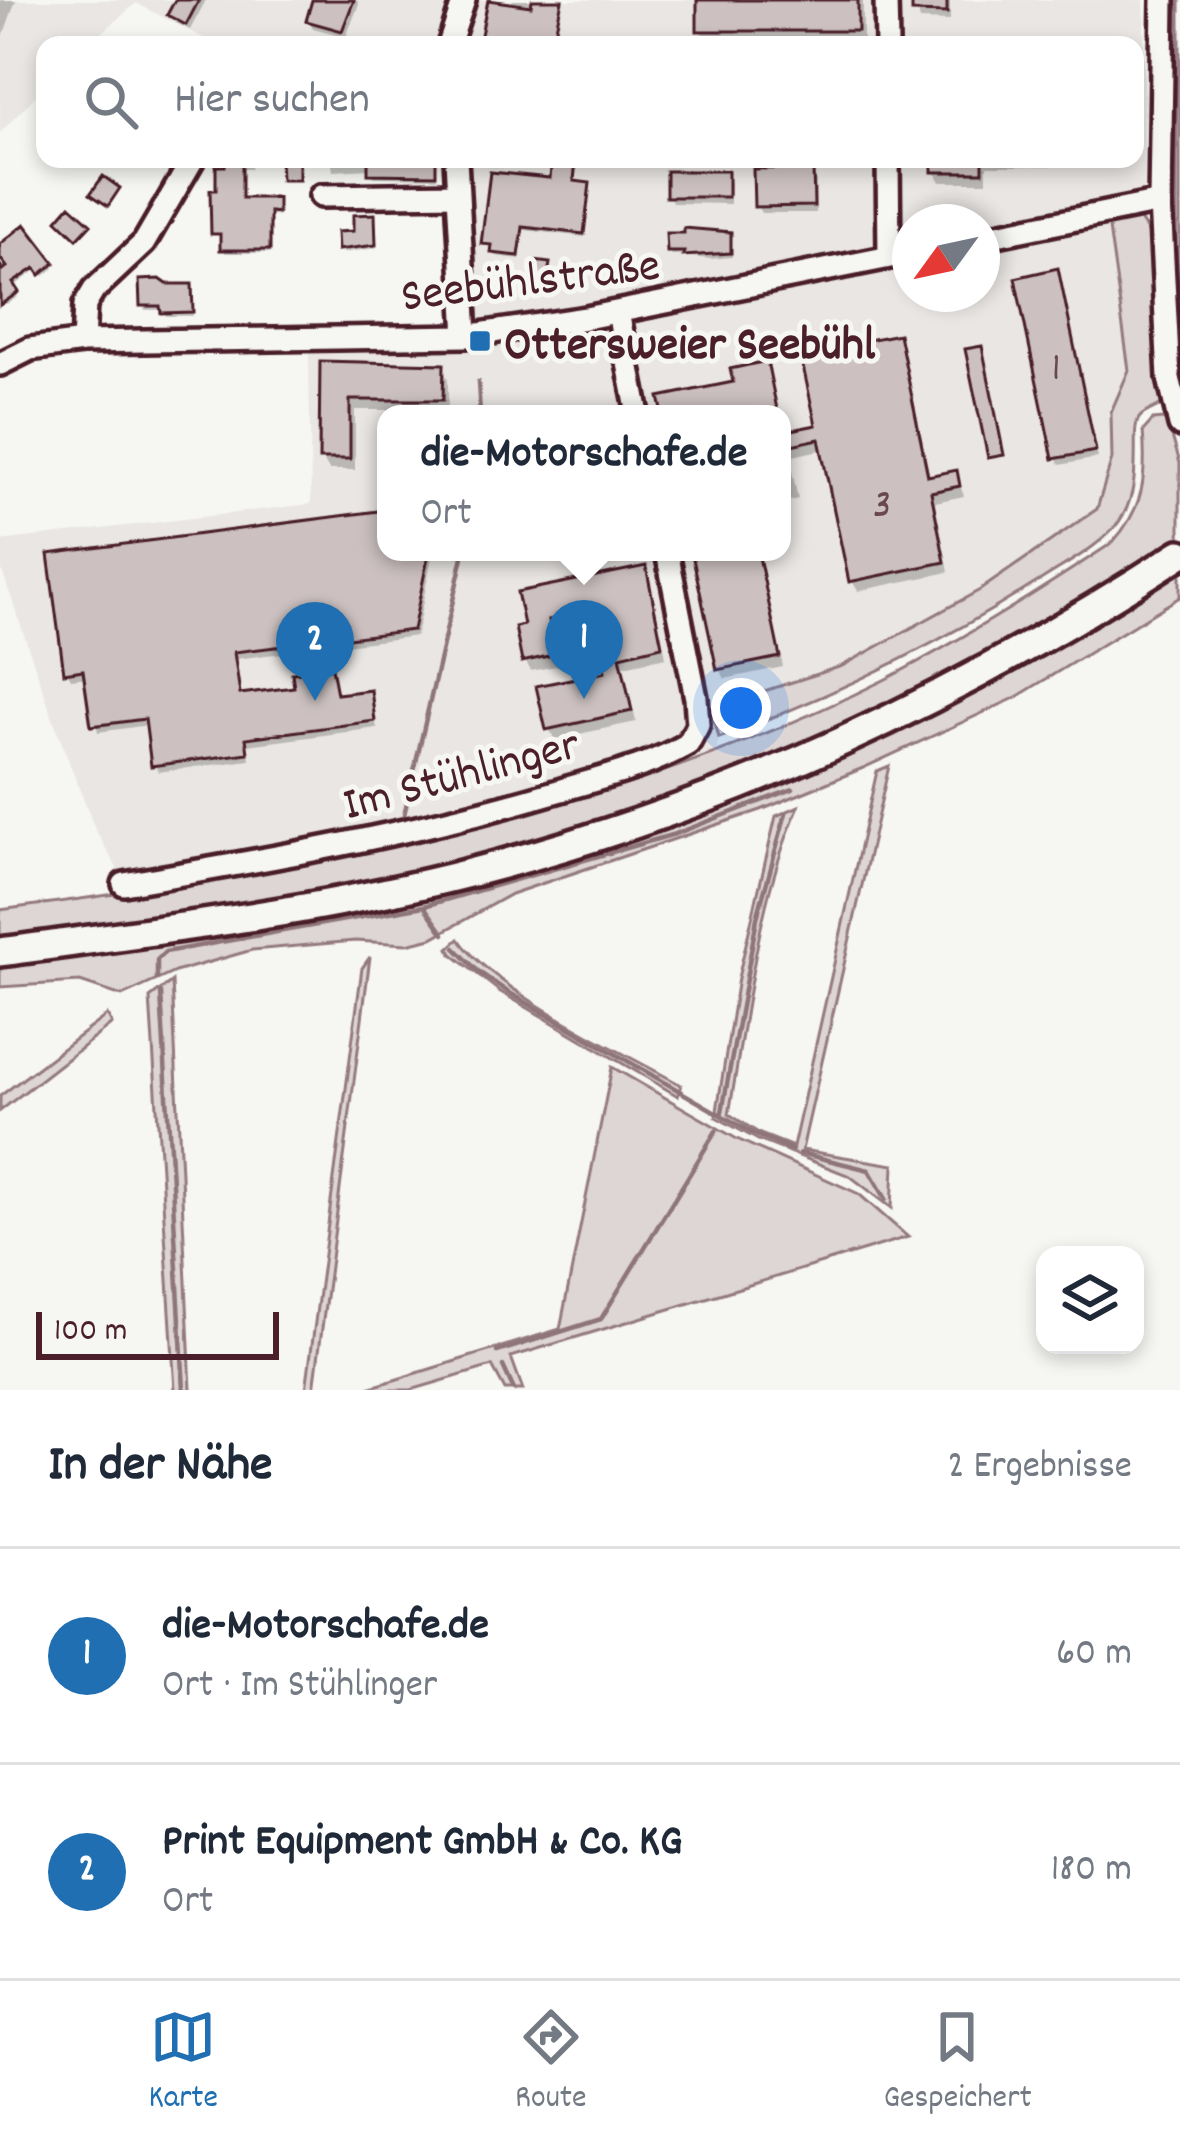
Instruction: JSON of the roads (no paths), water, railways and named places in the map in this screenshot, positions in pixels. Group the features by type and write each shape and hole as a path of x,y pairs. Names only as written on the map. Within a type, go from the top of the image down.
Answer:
{"main road":[{"path":"0,952 325,904 475,872 642,824 875,729 978,677 1180,554"}],"street":[{"path":"452,36 464,0"},
{"path":"886,0 887,36"},
{"path":"1163,0 1160,202 1168,378 1180,440"},
{"path":"83,342 85,305 94,290 143,243 188,168"},
{"path":"457,168 466,336"},
{"path":"889,168 893,204"},
{"path":"321,196 458,194"},
{"path":"1000,234 1160,202"},
{"name":"Seebühlstraße","path":"0,364 29,349 83,342 466,336 618,312 892,256"},
{"path":"618,312 636,405"},
{"name":"Im Stühlinger","path":"124,884 324,850 445,822 672,754 688,744 698,725 669,561"}],"waterway":[{"path":"478,382 479,405"},
{"path":"404,815 462,561"},
{"path":"157,979 157,960 165,952 424,906 675,834 793,789"},
{"path":"722,1112 757,918 786,813"},
{"path":"424,906 444,934"},
{"path":"455,948 508,992 754,1134 792,1150"},
{"path":"161,993 184,1390"},
{"path":"497,1352 601,1319 716,1131"},
{"path":"800,1153 869,1170 886,1199"},
{"path":"503,1366 514,1390"}],"place":[{"name":"Ottersweier Seebühl","path":"480,341"},
{"name":"die-Motorschafe.de","path":"584,699"},
{"name":"Print Equipment GmbH & Co. KG","path":"315,701"}]}
